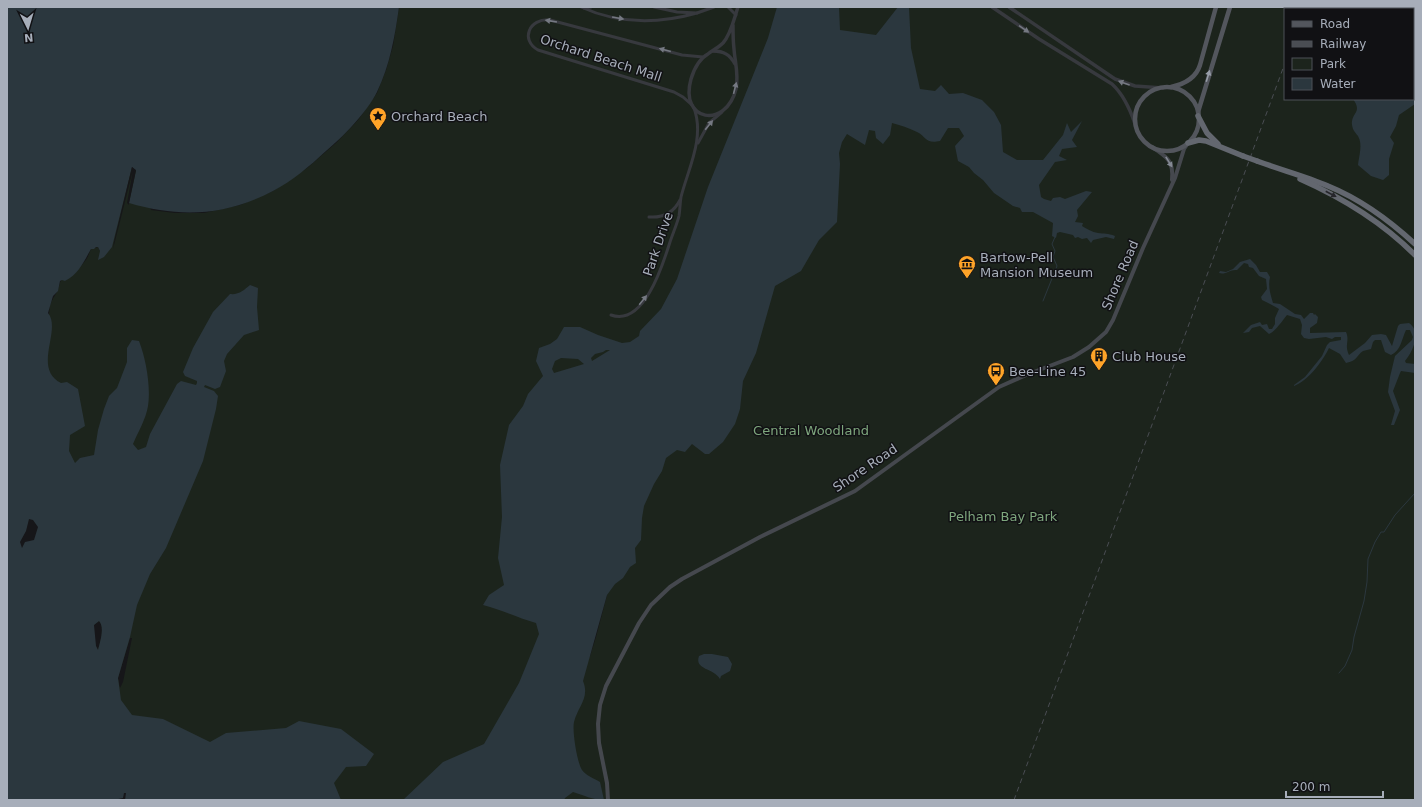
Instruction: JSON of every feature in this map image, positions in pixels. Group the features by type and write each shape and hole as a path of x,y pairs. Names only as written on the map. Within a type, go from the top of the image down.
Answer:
{"highway":[{"path":"1198,115 1207,133 1223,148"},
{"path":"1188,143 1202,140 1284,171 1314,180 1368,207 1415,238"},
{"path":"1284,171 1364,213 1393,234 1415,255"},
{"path":"1394,225 1415,244"}],"main road":[{"path":"1216,7 1197,72 1185,83 1152,92 1141,102 1136,112 1135,124 1138,133 1142,140 1152,147 1169,151 1178,149 1188,143 1196,131 1198,115 1230,7"},
{"path":"1164,88 1177,90 1187,95 1193,102 1198,115"},
{"name":"Shore Road","path":"608,800 607,783 598,734 598,715 600,705 606,686 650,605 670,587 682,579 760,537 855,492 987,395 1002,386 1026,375 1060,363 1094,343 1106,332 1113,320 1188,143"},
{"name":"Shore Road","path":"1152,147 1164,155 1170,162 1173,169 1172,183"}],"street":[{"path":"581,7 591,7"},
{"path":"581,7 594,13 637,21 670,19 697,13 714,7"},
{"path":"654,7 676,12 697,13"},
{"path":"728,7 736,15"},
{"name":"Park Drive","path":"611,315 621,317 630,314 642,302 654,286 663,266 679,216 681,199 696,146 698,126 690,90 691,79 697,65 703,57 713,51 724,41 733,25 738,7"},
{"path":"992,7 1039,39 1112,84 1125,100 1135,124"},
{"path":"1009,7 1114,79 1135,86 1164,88"},
{"name":"Orchard Beach Mall","path":"693,107 683,97 674,92 538,50 530,42 529,32 537,21 550,20 682,55 703,57"},
{"name":"Park Drive","path":"696,146 709,123 726,108 731,101 736,88 738,79 733,45 733,25"},
{"path":"713,51 728,54 737,67"},
{"path":"693,107 703,115 709,116 714,115 726,108"},
{"name":"Park Drive","path":"649,217 667,214 681,199"}],"green space":[{"path":"399,7 1415,7 1415,800 556,800 566,768 574,679 590,656 596,637 713,193 549,605 537,643 525,669 508,720 448,800 177,800 131,736 95,661 91,624 204,395 196,375 199,386 149,447 96,463 63,463 43,367 50,305 62,279 65,281 76,271 86,260 91,249 98,247 100,251 132,167 136,170 151,210 175,213 204,213 240,205 273,191 307,168 336,143 358,120 377,93 393,46","holes":["99,621 102,627 102,635 98,650 95,641 94,625","130,638 132,638 123,682 120,688 118,678"]}],"water":[{"path":"7,7 399,7 391,50 382,82 373,100 340,139 314,162 287,183 273,191 237,206 202,212 166,211 129,203 136,171 132,167 112,247 104,257 98,260 100,251 98,247 91,249 81,267 74,275 65,281 60,281 58,291 53,296 48,313 51,320 52,329 48,359 49,368 53,376 61,383 67,382 78,389 85,426 70,435 69,451 75,463 80,458 94,455 98,430 104,409 109,396 117,388 127,362 127,348 132,340 139,341 142,348 146,364 149,390 147,411 133,444 138,450 146,447 150,434 177,384 181,381 196,385 197,381 185,376 183,372 193,348 213,312 230,294 239,293 250,285 258,288 257,307 259,330 244,335 227,354 224,361 226,371 220,387 215,389 205,385 204,387 214,391 218,396 203,461 166,548 150,574 137,605 130,637 118,678 121,700 132,715 163,719 210,742 226,733 286,728 299,721 341,729 374,754 366,766 346,767 334,783 341,800 125,800 126,793 124,793 123,798 114,800 7,800","holes":["29,519 33,520 38,527 34,540 25,542 22,548 20,542 26,531","99,621 102,631 98,650 96,646 94,625"]},
{"path":"777,7 839,7 840,30 876,35 898,7 909,7 911,48 920,89 935,91 941,85 949,94 963,93 982,100 994,112 1001,125 1003,152 1017,160 1043,160 1063,135 1067,123 1071,132 1082,121 1072,140 1077,147 1062,149 1059,156 1067,160 1055,162 1039,185 1041,197 1051,201 1053,198 1060,197 1065,199 1086,191 1092,192 1077,210 1078,216 1075,222 1083,223 1082,226 1094,232 1115,236 1114,239 1106,237 1093,240 1091,243 1087,238 1075,238 1073,235 1060,232 1057,233 1056,238 1052,236 1053,223 1033,212 1022,212 1020,208 1013,206 994,193 969,167 958,161 955,146 964,136 959,128 948,128 940,141 935,142 927,140 911,129 892,123 890,135 883,144 876,138 875,131 869,130 865,145 847,134 842,142 839,153 840,164 837,222 819,240 801,271 775,286 756,353 743,381 740,409 735,424 723,442 709,454 705,454 692,444 685,452 677,450 666,458 662,471 644,506 641,540 635,548 636,563 630,567 623,578 615,584 607,595 583,681 585,692 583,702 574,722 575,746 580,766 585,774 600,782 604,800 573,792 564,800 403,800 443,762 484,744 519,683 539,634 536,623 483,605 489,595 504,585 498,558 502,517 500,465 509,425 523,406 528,394 543,376 536,361 539,348 550,344 557,339 564,327 580,327 622,343 630,342 639,336 640,331 661,309 677,279 708,187 768,38","holes":["610,350 592,361 591,358 595,354","561,358 578,359 584,364 554,373 552,369 555,361"]},
{"path":"1415,7 1415,104 1399,115 1396,126 1390,137 1394,143 1389,159 1389,175 1383,180 1371,176 1358,165 1360,143 1352,125 1353,117 1357,110 1354,100 1414,100 1414,8 1314,8"},
{"path":"1250,259 1260,272 1267,272 1270,277 1269,283 1273,303 1280,304 1295,314 1301,315 1304,319 1310,313 1315,314 1318,317 1317,323 1310,328 1310,333 1346,332 1349,355 1365,343 1372,335 1386,335 1392,346 1400,324 1409,323 1413,327 1416,336 1415,342 1405,361 1406,363 1415,364 1415,373 1401,371 1400,373 1393,391 1400,410 1394,425 1391,425 1395,411 1388,392 1390,377 1395,356 1412,340 1413,337 1410,330 1406,330 1397,351 1391,355 1385,352 1381,340 1375,340 1371,349 1363,351 1354,360 1346,363 1340,354 1329,348 1323,359 1310,375 1305,380 1294,386 1305,377 1322,356 1327,345 1330,342 1341,340 1341,337 1335,337 1332,339 1326,337 1309,339 1304,338 1301,334 1302,325 1300,319 1287,315 1276,329 1269,334 1260,326 1252,328 1249,332 1243,333 1251,325 1260,322 1262,325 1267,324 1269,329 1272,329 1279,309 1262,300 1261,297 1267,289 1266,279 1259,276 1253,268 1249,267 1248,264 1244,263 1237,270 1224,273 1219,273 1220,271 1226,272 1233,269 1240,262"},
{"path":"704,654 728,657 732,664 730,671 721,676 720,679 717,675 699,664 699,656"}],"pier":[{"path":"132,167 136,170 129,205 127,203 133,170 113,249 114,242"}],"waterway":[{"path":"1043,301 1057,266 1053,257 1055,251 1052,244 1055,237"},
{"path":"1339,673 1345,666 1352,650 1364,601 1368,559 1375,542 1381,532 1384,532 1395,515 1415,493"}],"railway":[{"path":"1014,800 1284,66"}],"place":[{"name":"Orchard Beach","path":"378,131"},
{"name":"Bartow-Pell Mansion Museum","path":"967,279"},
{"name":"Club House","path":"1099,371"},
{"name":"Bee-Line 45","path":"996,386"}],"park label":[{"name":"Central Woodland","path":"811,430"},
{"name":"Pelham Bay Park","path":"1003,516"}]}
